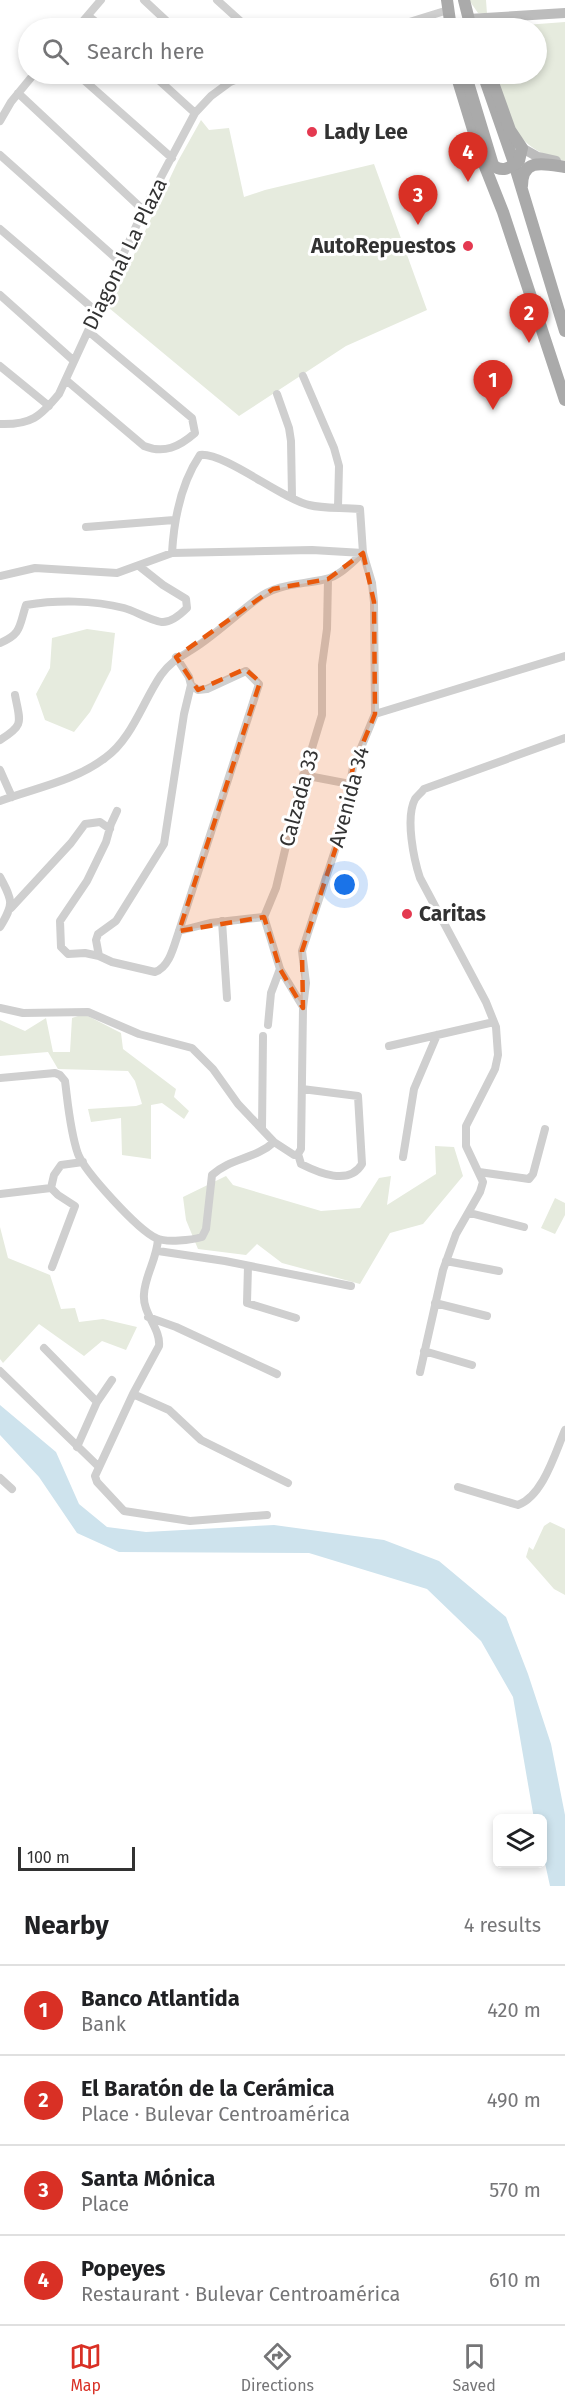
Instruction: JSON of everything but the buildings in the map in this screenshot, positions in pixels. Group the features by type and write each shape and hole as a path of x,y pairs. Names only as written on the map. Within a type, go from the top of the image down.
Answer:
{"main road":[{"path":"464,0 468,18"},
{"path":"464,84 482,159 503,212 565,400"},
{"path":"465,84 493,165 498,170 503,170 519,161 522,148 510,130 492,84"},
{"path":"491,84 565,332"},
{"path":"526,204 521,184 525,169 534,164 563,164"}],"street":[{"path":"91,18 88,16 101,0"},
{"path":"144,0 163,18"},
{"path":"217,0 237,18"},
{"path":"415,18 447,5"},
{"path":"521,18 565,13"},
{"path":"0,121 26,84"},
{"path":"88,84 172,158"},
{"path":"163,84 195,113"},
{"name":"Diagonal La Plaza","path":"0,424 35,420 49,406 66,380 144,209 195,113 211,96 227,84"},
{"path":"18,93 144,209"},
{"path":"522,148 538,157 563,164"},
{"path":"0,155 119,261"},
{"path":"519,161 538,157"},
{"path":"0,229 97,312"},
{"path":"0,295 74,361"},
{"path":"66,380 144,446 164,451 175,447 195,433 192,418 88,331"},
{"path":"0,366 49,406"},
{"path":"172,553 174,520 193,466 200,455 207,454 308,505 338,507 339,466 334,448 303,376"},
{"path":"277,394 290,428 292,497"},
{"name":"Avenida 34","path":"298,1154 301,1149 303,1008 306,983 302,951 342,829 353,767 375,714 374,602 363,553 360,509 338,507"},
{"path":"86,527 174,520"},
{"path":"0,576 35,568 117,573 172,553 312,550 363,553"},
{"path":"0,801 61,781 107,758 117,747 161,675 176,657 195,647 273,589 328,579 363,553"},
{"path":"0,643 19,631 26,605 58,602 115,606 141,613 154,621 165,622 187,608 186,599 139,566"},
{"name":"Calzada 33","path":"264,917 276,888 303,775 322,715 322,665 327,629 328,579"},
{"path":"375,714 565,656"},
{"path":"99,956 96,940 98,934 116,921 164,844 184,714 191,685 189,677 176,657"},
{"path":"117,811 106,842 87,881 60,921 61,947 68,954 85,953 155,972 168,961 179,932 259,684 246,671 207,688 198,690 191,685"},
{"path":"0,740 16,731 20,720 15,695"},
{"path":"420,1372 446,1261 456,1234 470,1213 483,1182 466,1146 466,1126 495,1069 498,1055 494,1022 482,993 420,878 412,857 414,800 424,789 565,738"},
{"path":"0,770 12,797"},
{"path":"303,775 350,784"},
{"path":"0,927 11,908 71,843 85,824 100,822 110,829"},
{"path":"0,878 10,896 11,908"},
{"path":"179,932 222,921 264,917 280,969 303,1008"},
{"path":"222,921 227,998"},
{"path":"268,1025 270,993 280,969"},
{"path":"0,1008 23,1013 88,1012 139,1034 192,1048 213,1069 238,1104 274,1142 294,1155 298,1154 301,1164 322,1174 346,1175 358,1171 362,1164 358,1096 302,1089"},
{"path":"389,1046 494,1022"},
{"path":"403,1157 414,1089 437,1035"},
{"path":"262,1129 263,1036"},
{"path":"0,1078 55,1073 60,1075 65,1081 79,1156 108,1194 139,1227 158,1239 193,1240 202,1237 206,1229 212,1175 220,1167 258,1153 274,1142"},
{"path":"479,1172 529,1179 533,1174 545,1129"},
{"path":"51,1188 54,1175 61,1166 83,1162"},
{"path":"0,1194 51,1188"},
{"path":"51,1188 75,1206 52,1268"},
{"path":"470,1213 524,1227"},
{"path":"158,1239 158,1251 144,1294 148,1317 160,1339 159,1347 132,1394 95,1476 97,1482 124,1511 190,1521 267,1515"},
{"path":"158,1251 351,1287"},
{"path":"446,1261 499,1271"},
{"path":"248,1266 247,1303 296,1318"},
{"path":"435,1303 487,1316"},
{"path":"148,1317 277,1374"},
{"path":"44,1348 97,1402"},
{"path":"424,1351 472,1365"},
{"path":"0,1371 99,1467"},
{"path":"77,1447 97,1402 111,1380"},
{"path":"132,1394 169,1410 201,1440 288,1483"},
{"path":"458,1487 518,1505 524,1503 537,1491 565,1430"},
{"path":"0,1478 12,1489"}],"highlighted area":[{"path":"363,553 374,602 375,714 353,767 342,829 302,951 303,1008 280,969 264,917 179,931 260,682 245,669 198,690 176,657 273,589 328,579"}],"shaded area":[{"path":"469,0 486,0 487,14 478,13"},
{"path":"565,22 565,161 533,148 523,140 516,130 499,84 547,84 547,23"},
{"path":"201,120 209,130 229,128 244,197 374,164 427,310 346,346 239,416 109,308 178,161"},
{"path":"87,629 115,633 111,670 90,712 74,732 45,720 36,694 50,668 52,638"},
{"path":"84,1014 121,1033 123,1049 176,1089 174,1097 189,1111 184,1119 162,1103 151,1105 151,1159 122,1155 121,1118 91,1122 88,1109 142,1104 135,1081 128,1071 58,1069 48,1052 0,1056 0,1020 25,1031 46,1018 53,1052 70,1052 72,1018"},
{"path":"435,1146 454,1147 463,1176 423,1224 390,1233 360,1284 282,1263 257,1244 246,1255 198,1249 186,1220 183,1197 226,1176 233,1185 321,1211 360,1208 379,1178 391,1176 387,1205 436,1174"},
{"path":"555,1198 565,1203 565,1215 555,1234 541,1228"},
{"path":"0,1227 8,1258 50,1275 61,1309 75,1308 79,1322 103,1319 137,1327 126,1350 102,1341 84,1356 39,1324 3,1363 0,1359"},
{"path":"550,1522 565,1529 565,1595 554,1589 526,1557 529,1547 533,1550 544,1526"}],"water":[{"path":"0,1405 56,1452 79,1504 107,1527 146,1532 274,1525 384,1540 439,1561 506,1617 551,1744 565,1815 565,1886 550,1886 546,1868 547,1814 533,1814 513,1697 481,1641 427,1589 309,1553 119,1552 77,1533 39,1477 0,1435"}],"place":[{"name":"Lady Lee","path":"312,132"},
{"name":"Popeyes","path":"468,182"},
{"name":"Santa Mónica","path":"418,225"},
{"name":"AutoRepuestos","path":"468,246"},
{"name":"El Baratón de la Cerámica","path":"529,343"},
{"name":"Banco Atlantida","path":"493,410"},
{"name":"Caritas","path":"407,914"}]}
